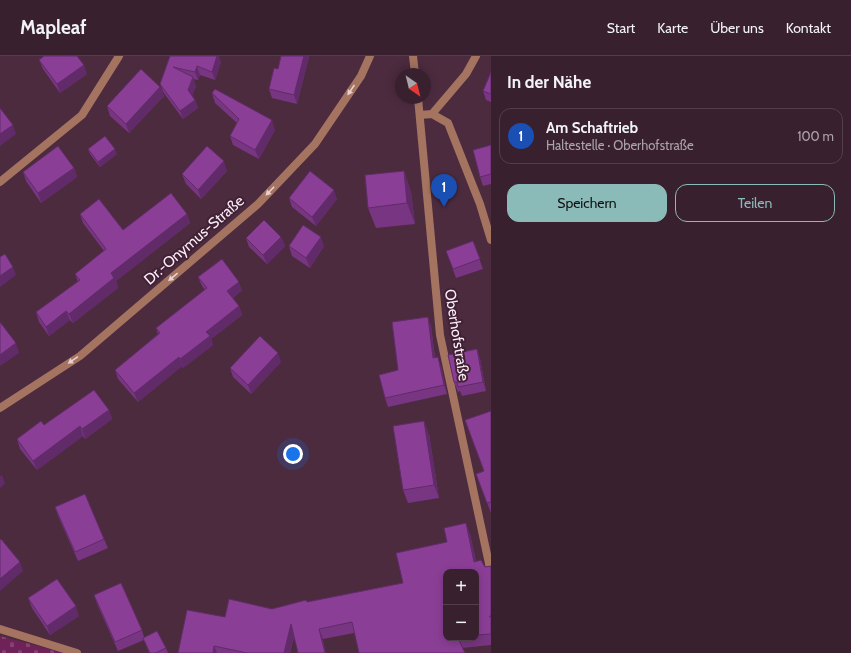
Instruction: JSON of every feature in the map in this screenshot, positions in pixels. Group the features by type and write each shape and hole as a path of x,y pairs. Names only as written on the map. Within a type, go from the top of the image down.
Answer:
{"street":[{"path":"0,182 82,115 119,56"},
{"name":"Dr.-Onymus-Straße","path":"0,408 80,356 258,204 315,144 361,76 370,56"},
{"path":"413,56 414,68"},
{"path":"432,114 466,74 476,56"},
{"name":"Oberhofstraße","path":"419,104 440,335 491,573"},
{"path":"420,115 432,114 448,123 480,204 491,240"},
{"path":"0,629 77,653"}],"green space":[{"path":"0,636 64,653 0,653"}],"building":[{"path":"44,56 77,56 84,65 57,84 39,60"},
{"path":"170,56 217,56 212,72 197,66 195,72 173,67 193,77 188,90 195,100 180,111 160,84"},
{"path":"281,56 304,56 294,95 269,89 274,68 278,69"},
{"path":"141,69 160,87 126,124 107,106"},
{"path":"491,72 491,94 483,91"},
{"path":"215,89 272,120 255,150 230,136 239,119 212,93"},
{"path":"0,108 13,125 0,134"},
{"path":"105,136 115,149 98,162 88,149"},
{"path":"491,145 491,174 480,177 473,150"},
{"path":"58,146 74,168 38,193 23,172"},
{"path":"207,146 224,161 198,190 182,174"},
{"path":"310,171 334,190 312,217 289,198"},
{"path":"404,171 407,203 368,208 365,175"},
{"path":"171,193 187,214 111,273 114,278 69,314 66,311 46,327 36,312 80,280 75,274 106,249 80,214 99,199 123,230"},
{"path":"264,220 281,237 263,255 246,238"},
{"path":"303,225 321,237 306,258 289,246"},
{"path":"473,241 480,259 453,269 446,251"},
{"path":"5,254 13,267 0,276 0,257"},
{"path":"222,259 239,282 227,291 239,306 206,332 210,336 180,359 179,357 134,393 115,370 160,333 156,328 207,288 198,277"},
{"path":"428,317 433,358 438,357 444,385 385,398 379,375 398,370 392,322"},
{"path":"0,322 16,343 0,355"},
{"path":"260,336 278,353 248,385 230,368"},
{"path":"477,349 483,382 458,387 457,382 454,382 448,355"},
{"path":"94,390 109,410 82,429 80,426 33,461 17,439 41,421 44,425"},
{"path":"491,411 491,502 487,503 476,474 484,471 465,420"},
{"path":"424,421 434,485 403,490 393,426"},
{"path":"85,494 104,539 75,552 55,507"},
{"path":"466,523 474,562 481,560 485,567 491,566 491,615 489,617 491,616 491,634 479,635 479,569 443,569 443,641 459,641 465,653 359,653 352,622 319,629 325,653 298,653 291,624 284,653 247,653 214,646 213,653 178,653 187,610 225,617 229,599 272,609 306,600 307,602 403,583 396,553 447,542 444,528"},
{"path":"1,539 20,562 0,579 0,540"},
{"path":"57,579 76,606 47,626 28,598"},
{"path":"121,583 142,630 115,642 94,595"},
{"path":"157,631 166,648 155,653 150,653 143,638"}],"place":[{"name":"Am Schaftrieb","path":"444,207"}]}
